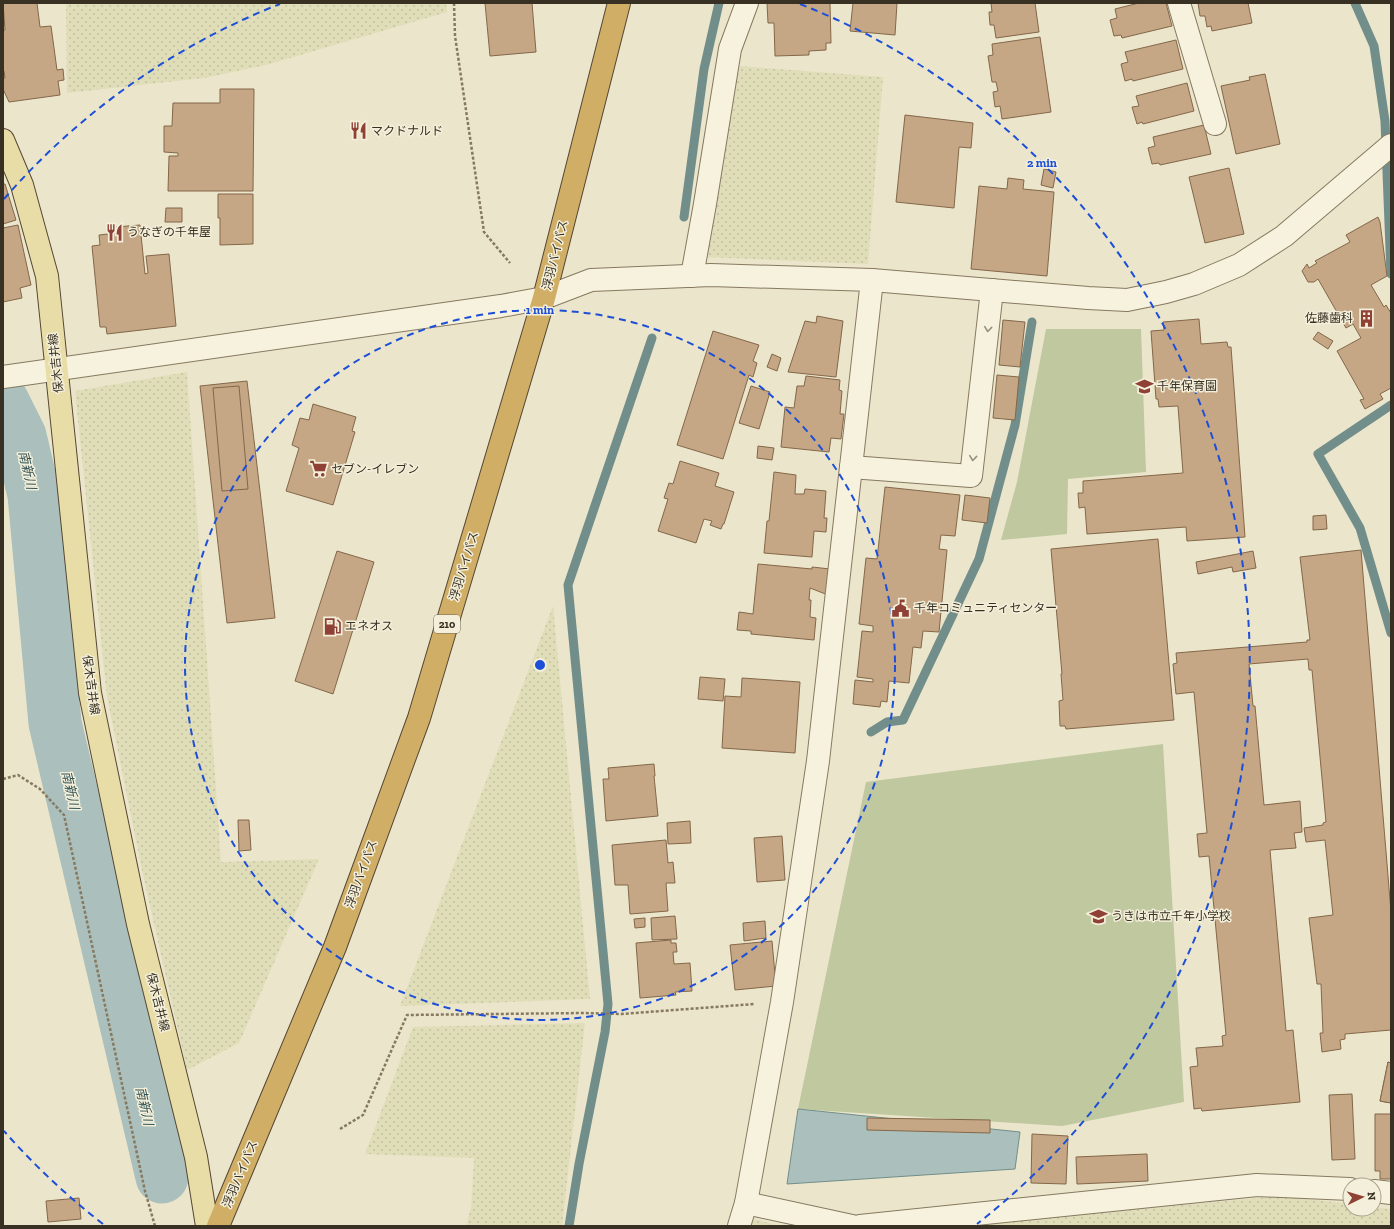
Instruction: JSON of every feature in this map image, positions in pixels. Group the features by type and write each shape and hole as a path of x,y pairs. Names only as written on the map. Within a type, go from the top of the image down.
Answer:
{"highway":[{"name":"浮羽バイパス","path":"218,1226 334,947 419,718 544,298 619,3"}],"main road":[{"name":"保木吉井線","path":"3,140 22,185 47,276 90,693 138,924 196,1157 207,1226"}],"street":[{"path":"692,276 730,49 747,3"},
{"path":"1179,3 1215,124"},
{"path":"3,377 57,368 501,306 544,298 591,280 692,276 872,280 1127,300 1166,292 1194,284 1239,265 1284,236 1384,150"},
{"path":"739,1226 746,1203 782,1002 818,762 872,280"},
{"path":"851,467 971,476 992,290"},
{"path":"860,1226 1257,1185 1342,1189"},
{"path":"746,1203 852,1226"}],"path":[{"path":"454,3 455,36 484,232 510,263"},
{"path":"3,779 18,775 40,788 64,815 145,1191 155,1226"},
{"path":"340,1129 363,1115 407,1015 622,1014 782,1002"}],"shaded area":[{"path":"66,3 446,3 447,12 266,65 204,78 67,93"},
{"path":"740,66 883,77 868,264 704,257"},
{"path":"187,372 221,862 319,859 239,1043 187,1070 143,875 107,697 75,391"},
{"path":"553,606 590,999 400,1006"},
{"path":"585,1023 562,1226 466,1226 471,1208 474,1158 365,1154 413,1027"},
{"path":"798,1109 1020,1132 1015,1169 787,1184"},
{"path":"1281,1196 1342,1203 1342,1217 1382,1217 1382,1208 1391,1209 1391,1226 952,1226"},
{"path":"750,1218 780,1226 749,1226"}],"green space":[{"path":"1046,329 1141,329 1146,472 1068,479 1067,534 1001,540 1017,482"},
{"path":"1163,744 1184,1102 1062,1126 798,1109 866,782"}],"building":[{"path":"3,3 37,3 40,27 51,26 57,70 63,69 64,80 58,81 60,95 9,102 3,89 3,78 5,78 4,71 3,72 3,31 5,30"},
{"path":"485,3 532,3 536,52 490,56"},
{"path":"767,3 830,3 831,43 826,43 826,50 809,51 809,55 775,56 774,23 768,23"},
{"path":"853,3 897,3 895,35 850,31"},
{"path":"991,3 1035,3 1039,32 996,38 994,25 990,25 989,12 992,12"},
{"path":"1139,3 1166,3 1172,26 1122,38 1121,35 1114,36 1110,20 1117,18 1115,9"},
{"path":"1198,3 1248,3 1252,23 1212,31 1211,26 1207,27 1205,16 1200,16"},
{"path":"1040,37 1051,112 1002,119 1000,106 995,107 993,92 998,91 996,82 992,82 988,56 993,55 992,44"},
{"path":"1176,40 1183,69 1133,81 1132,79 1125,81 1121,64 1128,62 1125,52"},
{"path":"1265,74 1280,144 1236,154 1221,86 1250,80 1249,77"},
{"path":"1187,83 1194,111 1143,124 1142,122 1137,124 1132,107 1139,106 1136,96"},
{"path":"220,89 254,89 253,191 168,191 169,156 178,156 178,153 164,152 164,126 172,126 173,103 220,103"},
{"path":"905,115 973,123 971,148 959,147 954,208 896,202"},
{"path":"1204,125 1211,154 1160,165 1159,163 1152,164 1148,148 1155,146 1153,137"},
{"path":"1229,168 1244,234 1205,243 1189,177"},
{"path":"1044,169 1056,172 1053,188 1041,185"},
{"path":"1008,178 1024,180 1023,189 1054,192 1047,276 971,269 979,186 1007,189"},
{"path":"3,184 5,184 16,220 3,224"},
{"path":"218,194 253,194 253,244 220,245"},
{"path":"166,208 182,208 182,222 165,222"},
{"name":"佐藤歯科","path":"1378,217 1380,222 1387,276 1371,285 1384,307 1386,305 1391,313 1391,388 1380,394 1383,399 1365,409 1360,400 1364,399 1337,351 1361,338 1353,324 1346,328 1318,279 1314,282 1308,282 1302,271 1307,264 1309,268 1317,263 1315,261 1350,242 1346,235"},
{"path":"18,225 31,285 20,288 22,298 3,302 3,228"},
{"path":"140,225 145,274 148,273 146,256 169,254 176,326 107,334 106,327 100,327 92,246 100,245 99,235 117,233 116,227"},
{"path":"817,316 843,321 836,377 788,372 805,321 816,323"},
{"path":"1199,319 1201,344 1227,342 1228,347 1231,347 1245,537 1187,541 1186,527 1087,534 1085,507 1079,508 1078,493 1083,493 1083,481 1183,473 1178,406 1159,407 1158,399 1156,399 1151,331 1164,330 1163,322"},
{"path":"1003,320 1025,322 1020,367 999,365"},
{"path":"713,331 759,345 753,361 757,363 753,377 749,375 723,459 677,445"},
{"path":"1318,332 1333,341 1328,349 1313,339"},
{"path":"772,354 781,358 777,371 767,367"},
{"path":"997,375 1019,377 1015,420 993,418"},
{"path":"806,376 840,380 839,390 842,391 840,414 844,414 841,439 831,438 829,452 781,447 785,407 794,408 797,386 804,386"},
{"path":"247,381 275,618 227,623 200,386"},
{"path":"239,386 248,489 222,491 213,388"},
{"path":"751,386 770,392 759,429 739,423"},
{"name":"セブン-イレブン","path":"313,404 356,417 352,431 355,432 333,505 286,491 299,448 292,445 300,418 309,420"},
{"path":"758,446 774,448 772,460 757,458"},
{"path":"680,461 719,473 715,486 734,492 721,529 710,525 712,521 704,519 696,543 658,531 668,499 664,498 669,483 673,484"},
{"path":"774,472 796,475 795,494 804,494 805,489 826,491 824,518 827,518 826,532 814,531 812,557 764,553"},
{"name":"千年コミュニティセンター","path":"885,487 960,495 955,536 941,535 939,549 947,550 939,632 923,631 921,648 913,647 909,683 889,681 887,702 881,701 880,707 853,704 855,680 873,682 873,679 857,677 862,631 873,632 873,626 859,624 866,558 877,559"},
{"path":"965,495 990,498 987,523 962,520"},
{"path":"1326,515 1327,529 1313,530 1313,516"},
{"path":"1158,539 1174,720 1066,729 1065,726 1060,726 1059,701 1063,700 1062,674 1051,549"},
{"path":"1361,550 1391,912 1391,1030 1345,1034 1345,1039 1340,1040 1341,1049 1322,1052 1320,1033 1323,1033 1321,984 1317,984 1309,918 1333,915 1325,840 1306,842 1304,828 1323,825 1323,823 1326,822 1312,670 1309,670 1308,659 1249,664 1253,706 1255,706 1264,805 1300,801 1302,832 1294,833 1296,848 1270,850 1286,1031 1293,1030 1300,1102 1202,1111 1201,1108 1194,1109 1190,1067 1198,1066 1196,1048 1223,1046 1222,1036 1226,1035 1209,856 1199,857 1197,834 1207,833 1194,692 1176,694 1173,664 1177,663 1176,653 1307,642 1307,640 1310,640 1300,557"},
{"path":"337,551 374,562 333,694 295,681"},
{"path":"1253,551 1256,568 1233,572 1232,567 1198,574 1196,562"},
{"path":"758,564 812,569 812,567 830,569 828,595 810,588 810,617 816,618 814,640 751,634 751,631 737,630 739,612 753,614"},
{"path":"700,677 725,679 723,701 698,699"},
{"path":"742,678 800,682 795,753 722,748 725,696 741,697"},
{"path":"654,764 658,816 606,821 603,779 609,779 608,768"},
{"path":"238,820 249,820 251,850 239,851"},
{"path":"690,821 691,843 668,844 667,823"},
{"path":"782,836 785,880 757,882 754,838"},
{"path":"666,840 668,863 673,862 675,883 666,883 668,911 630,914 628,885 615,885 612,845"},
{"path":"675,916 677,939 652,940 651,918"},
{"path":"645,918 645,927 635,928 634,919"},
{"path":"765,921 766,938 744,941 743,923"},
{"path":"671,940 671,943 676,943 677,952 673,952 674,964 690,963 692,991 675,992 676,995 640,998 636,943"},
{"path":"772,941 776,986 735,990 730,945"},
{"path":"1388,1062 1391,1063 1391,1103 1380,1101"},
{"path":"1388,1062 1391,1063 1391,1103 1380,1101"},
{"path":"1352,1094 1355,1159 1332,1160 1329,1095"},
{"path":"1375,1114 1391,1114 1391,1179 1382,1179 1382,1177 1380,1177 1380,1171 1375,1171"},
{"path":"867,1118 990,1120 990,1133 867,1130"},
{"path":"1032,1134 1068,1136 1066,1184 1031,1183"},
{"path":"1147,1154 1148,1181 1077,1184 1076,1157"},
{"path":"79,1198 81,1219 48,1222 46,1201"}],"waterway":[{"path":"684,217 704,69 719,3"},
{"path":"1355,3 1374,46 1385,121 1391,274"},
{"path":"871,732 887,722 903,720 979,559 1015,425 1032,322"},
{"path":"569,1226 579,1164 605,1032 608,1004 568,585 652,338"},
{"name":"南新川","path":"3,402 20,436 34,495 55,723 162,1177"},
{"path":"1391,405 1318,454 1360,528 1391,633"}],"place":[{"name":"マクドナルド","path":"358,131"},
{"name":"うなぎの千年屋","path":"114,232"},
{"name":"佐藤歯科","path":"1366,318"},
{"name":"千年保育園","path":"1144,386"},
{"name":"セブン-イレブン","path":"318,469"},
{"name":"千年コミュニティセンター","path":"901,608"},
{"name":"エネオス","path":"332,626"},
{"name":"うきは市立千年小学校","path":"1098,916"}]}
